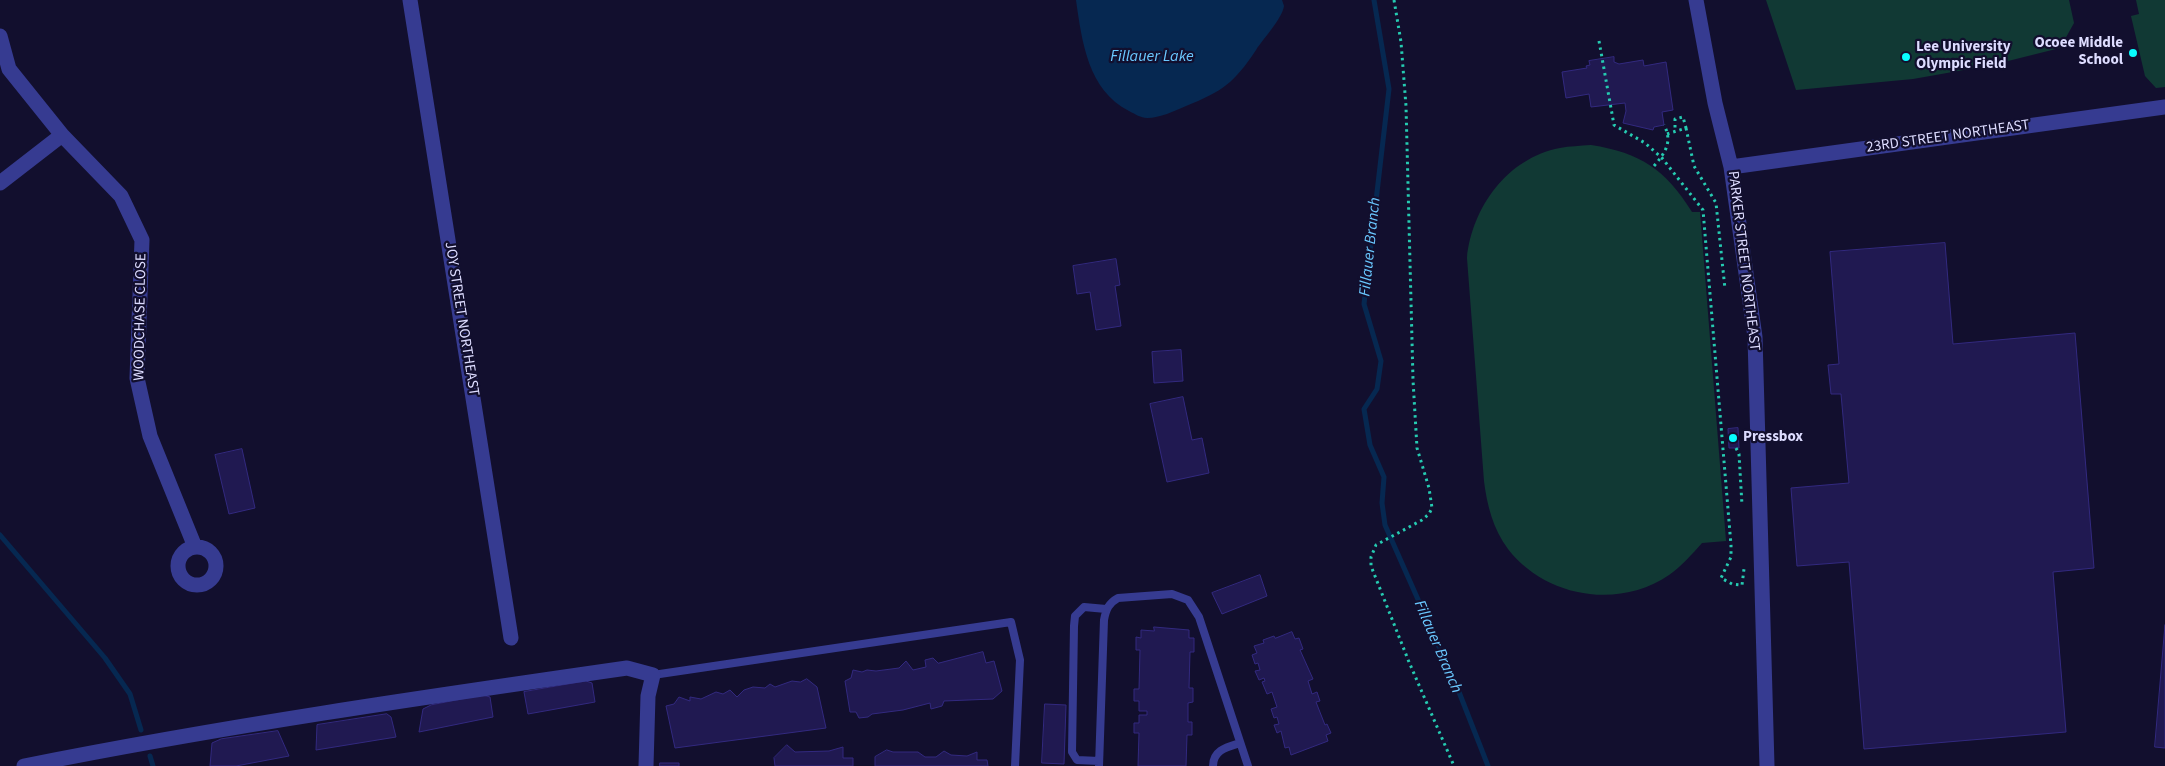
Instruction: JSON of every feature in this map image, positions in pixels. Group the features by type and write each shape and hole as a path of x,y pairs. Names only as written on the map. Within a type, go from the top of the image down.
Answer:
{"street":[{"name":"JOY STREET NORTHEAST","path":"410,0 511,638"},
{"name":"PARKER STREET NORTHEAST","path":"1696,0 1715,103 1731,167 1755,337 1766,766"},
{"name":"WOODCHASE CLOSE","path":"0,36 9,69 62,135 121,196 142,240 137,378 150,436 195,547"},
{"name":"23RD STREET NORTHEAST","path":"1731,167 2165,107"},
{"path":"0,183 62,135"},
{"path":"24,766 109,749 406,700 627,668 654,676 648,696 646,766"}],"lane":[{"path":"1106,609 1084,607 1075,616 1072,752 1077,760 1099,763 1106,609 1112,601 1128,596 1172,594 1188,600 1199,617 1248,766"},
{"path":"654,676 1011,622 1020,660 1015,766"},
{"path":"1213,766 1216,754 1222,748 1240,743"}],"path":[{"path":"1394,0 1401,42 1406,106 1413,380 1418,448 1429,488 1432,508 1429,514 1422,520 1376,545 1371,557 1371,566 1454,766"},
{"path":"1599,41 1614,125 1645,143 1662,158 1703,210 1731,545 1731,557 1721,578 1732,584 1742,585 1745,564"},
{"path":"1675,130 1675,119 1683,117 1694,166 1716,203 1725,289"},
{"path":"1654,166 1662,158 1668,146 1664,125"},
{"path":"1667,134 1686,128"},
{"path":"1736,448 1739,454 1743,512"}],"green space":[{"path":"1766,0 2069,0 2074,23 2060,48 1992,65 1913,79 1796,90"},
{"path":"2136,0 2165,0 2165,87 2156,88 2145,76 2131,16 2139,14"},
{"path":"1591,145 1624,153 1650,165 1672,185 1692,212 1700,212 1726,541 1702,543 1674,571 1649,586 1628,592 1605,595 1583,593 1562,588 1542,578 1523,565 1508,549 1498,533 1489,508 1484,481 1467,258 1470,239 1476,221 1495,188 1509,174 1524,162 1541,154 1564,147"}],"water":[{"name":"Fillauer Lake","path":"1076,0 1282,0 1284,6 1276,23 1241,71 1227,85 1209,96 1177,110 1162,116 1147,118 1136,115 1115,102 1104,91 1096,78 1085,48"}],"building":[{"path":"1614,57 1614,62 1619,64 1643,60 1644,66 1666,62 1673,110 1662,112 1664,125 1654,127 1653,130 1623,123 1626,111 1625,103 1591,107 1589,94 1566,98 1562,72 1587,68 1586,66 1590,65 1589,61"},
{"path":"1945,243 1953,344 2075,333 2094,568 2053,572 2066,732 1864,749 1849,562 1797,566 1791,488 1849,483 1841,394 1831,394 1828,365 1839,364 1830,252"},
{"path":"1116,259 1120,285 1115,286 1121,326 1096,330 1090,292 1077,294 1073,266"},
{"path":"1181,350 1183,381 1154,383 1152,352"},
{"path":"1183,397 1192,440 1202,438 1209,473 1167,482 1150,404"},
{"name":"Pressbox","path":"1738,428 1739,448 1729,448 1728,429"},
{"path":"242,449 255,508 229,514 215,455"},
{"path":"1260,575 1267,596 1222,614 1212,593"},
{"path":"2165,625 2165,748 2155,747"},
{"path":"1154,627 1189,630 1189,638 1194,638 1194,652 1190,652 1189,688 1193,688 1193,702 1188,703 1188,722 1192,722 1192,735 1187,735 1186,766 1138,766 1139,733 1134,733 1134,723 1139,723 1139,715 1147,715 1147,711 1139,711 1139,701 1134,701 1134,689 1139,689 1140,650 1136,650 1136,637 1141,638 1141,630 1154,631"},
{"path":"1292,632 1295,639 1299,638 1303,649 1300,650 1313,679 1308,681 1312,694 1317,692 1320,701 1316,702 1325,725 1327,724 1331,733 1326,735 1328,741 1291,755 1289,747 1285,748 1281,731 1277,733 1274,725 1279,724 1277,717 1274,718 1271,709 1277,707 1272,692 1267,694 1262,682 1265,681 1264,678 1259,680 1255,671 1260,670 1258,663 1255,664 1252,655 1257,653 1254,646 1264,643 1263,640"},
{"path":"983,652 986,663 994,661 1002,691 993,699 944,701 942,706 931,709 930,703 859,718 856,712 850,712 845,681 851,678 853,670 862,672 899,668 906,661 913,670 926,667 925,660 933,658 938,663"},
{"path":"807,679 817,687 826,728 675,748 666,706 674,704 679,697 690,701 690,697 701,699 716,692 723,694 730,690 737,697 744,690 753,687 765,688 770,684 775,687 792,681 800,682"},
{"path":"586,681 592,683 595,702 528,714 524,692"},
{"path":"483,695 490,697 493,717 419,732 423,709 431,705"},
{"path":"1045,704 1066,705 1064,764 1042,763"},
{"path":"387,714 391,717 396,737 316,750 317,725"},
{"path":"278,731 289,756 236,766 210,766 212,743 221,739"},
{"path":"787,745 795,752 829,751 843,747 843,758 853,758 853,766 775,766 774,758"},
{"path":"887,750 893,752 918,752 925,757 936,757 944,751 951,755 967,756 977,752 977,760 987,760 988,766 875,766 875,757"},
{"path":"660,763 679,763 679,766 660,766"}],"waterway":[{"name":"Fillauer Branch","path":"1374,0 1389,89 1364,304 1381,361 1377,389 1364,409 1370,445 1384,477 1382,503 1385,525 1459,692 1488,766"},
{"path":"0,535 105,658 130,694 141,730"},
{"path":"150,756 153,766"}],"place":[{"name":"Ocoee Middle School","path":"2133,53"},
{"name":"Lee University Olympic Field","path":"1906,57"},
{"name":"Pressbox","path":"1733,438"}]}
